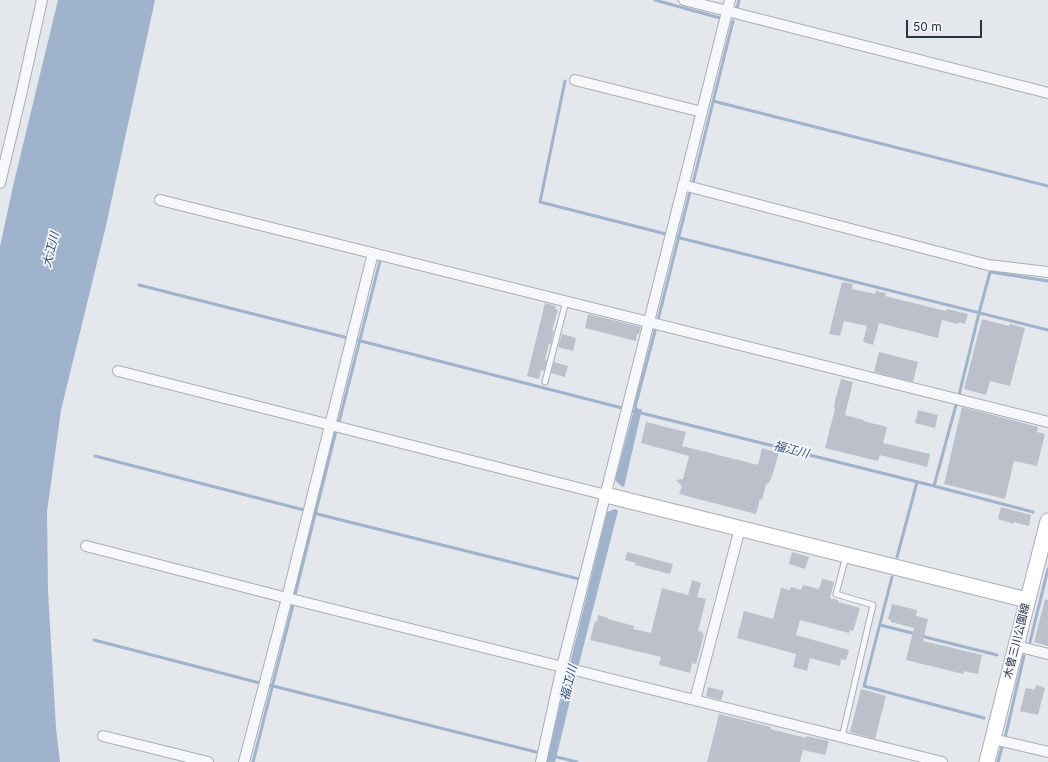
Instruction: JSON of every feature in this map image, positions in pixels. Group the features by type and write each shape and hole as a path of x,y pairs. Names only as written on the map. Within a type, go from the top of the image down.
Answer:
{"street":[{"path":"0,183 22,95 42,0"},
{"path":"684,0 1048,93"},
{"path":"541,762 730,0"},
{"path":"575,80 702,112"},
{"path":"683,185 988,265 1048,272"},
{"path":"160,200 1048,422"},
{"path":"244,762 287,598 373,253"},
{"path":"118,371 1027,600"},
{"name":"木曽三川公園線","path":"988,762 1027,600 1044,554 1048,521"},
{"path":"695,700 740,528"},
{"path":"86,546 287,598 942,762"},
{"path":"1016,646 1048,654"},
{"path":"103,736 208,762"},
{"path":"993,740 1048,752"}],"lane":[{"path":"545,382 566,301"},
{"path":"842,737 873,605 836,594 846,554"}],"water":[{"name":"大江川","path":"58,0 155,0 105,230 61,410 47,512 48,591 56,728 60,762 0,762 0,247 13,186"},
{"path":"634,409 642,409 624,487 615,480"},
{"path":"615,509 618,511 555,762 546,762 607,512"}],"building":[{"path":"842,282 853,284 852,289 875,294 876,291 886,293 885,296 946,311 947,309 968,314 965,324 942,320 938,338 879,323 873,345 863,342 867,326 844,321 840,336 829,334"},
{"path":"545,303 556,306 555,309 558,310 552,331 554,331 551,344 549,344 545,359 547,360 544,371 541,370 539,379 527,376"},
{"path":"588,314 641,327 639,334 637,334 636,341 585,328"},
{"path":"982,319 1009,326 1010,324 1025,328 1010,386 990,381 986,395 964,389"},
{"path":"562,334 576,338 573,351 558,347"},
{"path":"879,352 918,362 913,382 874,372"},
{"path":"554,362 568,366 565,377 551,373"},
{"path":"841,379 853,382 845,415 887,427 883,443 930,454 927,467 880,455 878,461 825,448"},
{"path":"962,407 1038,427 1037,432 1045,434 1037,466 1014,461 1005,499 944,484"},
{"path":"918,410 938,415 935,428 915,423"},
{"path":"646,422 686,432 682,446 758,465 762,448 779,453 772,476 769,483 766,484 762,500 760,499 756,514 679,494 682,486 676,480 683,479 689,456 641,443"},
{"path":"1001,507 1031,515 1029,526 1014,522 1014,524 998,519"},
{"path":"627,552 673,564 670,574 635,565 636,563 625,560"},
{"path":"792,552 809,557 805,569 789,564"},
{"path":"822,579 834,582 830,598 838,600 838,602 860,608 853,631 850,630 849,633 800,620 796,635 849,650 846,660 841,659 840,666 810,658 807,671 793,667 796,654 737,638 744,611 773,619 781,588 790,590 791,587 801,590 803,585 819,589"},
{"path":"692,580 701,583 697,597 706,599 698,631 703,632 702,634 704,634 696,664 692,663 690,673 659,665 661,657 590,640 598,615 634,626 633,629 651,633 662,588 688,595"},
{"path":"1045,599 1048,600 1048,646 1034,642"},
{"path":"892,604 917,610 916,616 928,619 923,641 982,655 978,674 964,671 963,674 906,660 914,628 891,622 891,620 888,619"},
{"path":"1036,685 1045,688 1038,715 1020,711 1026,688 1035,690"},
{"path":"708,687 724,691 721,700 706,696"},
{"path":"861,689 886,696 875,739 850,732"},
{"path":"719,714 771,727 770,729 806,738 806,736 829,741 825,755 803,750 800,762 707,762"}],"waterway":[{"path":"655,0 720,18"},
{"path":"737,9 739,0"},
{"path":"693,183 733,21"},
{"path":"565,81 540,202 666,234"},
{"path":"713,101 1048,186"},
{"path":"658,320 690,192"},
{"path":"676,237 1048,330"},
{"path":"339,422 380,261"},
{"name":"福江川","path":"959,395 990,272 1048,281"},
{"path":"139,285 348,338"},
{"path":"638,411 635,407 655,331"},
{"path":"357,340 622,408"},
{"name":"福江川","path":"633,411 934,486 956,405"},
{"path":"295,595 336,431"},
{"path":"95,456 304,510"},
{"path":"897,557 917,482"},
{"path":"934,486 1033,512"},
{"path":"313,513 579,579"},
{"path":"1030,642 1048,569"},
{"path":"892,577 864,686 984,718"},
{"path":"253,762 293,605"},
{"path":"880,625 916,634"},
{"path":"921,636 997,655"},
{"path":"94,640 260,683"},
{"path":"1005,738 1024,656"},
{"path":"269,685 536,752"},
{"path":"998,762 1002,747"},
{"path":"553,756 577,762"}]}
